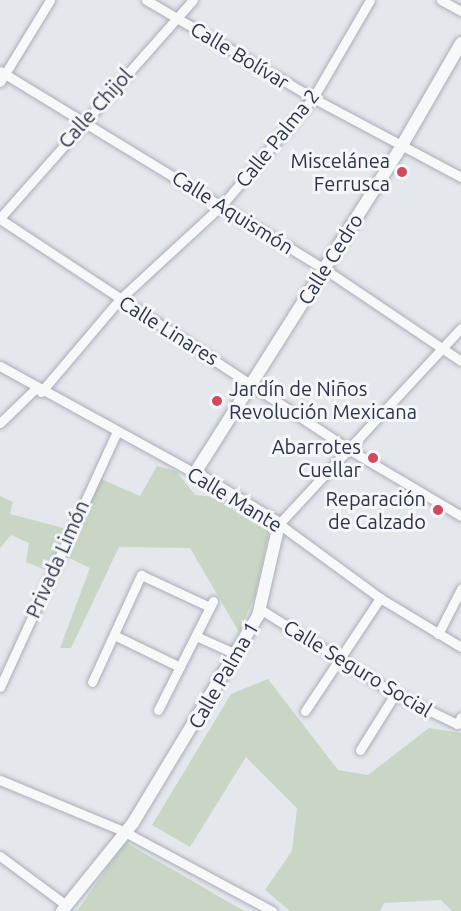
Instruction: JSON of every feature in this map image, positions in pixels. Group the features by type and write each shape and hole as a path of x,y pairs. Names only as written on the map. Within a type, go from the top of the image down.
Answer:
{"street":[{"path":"2,76 50,0"},
{"name":"Calle Bolívar","path":"146,0 313,98 461,177"},
{"name":"Calle Chijol","path":"0,218 84,120 193,0"},
{"name":"Calle Palma 2","path":"0,423 39,390 120,299 222,205 313,98 370,0"},
{"path":"441,0 461,11"},
{"name":"Calle Cedro","path":"195,473 401,147 461,43"},
{"name":"Calle Aquismón","path":"2,76 84,120 222,205 323,268 461,361"},
{"name":"Calle Linares","path":"0,218 120,299 254,383 350,450 461,516"},
{"path":"279,524 443,347 460,332"},
{"name":"Calle Mante","path":"0,366 39,390 195,473 279,524 380,598 461,647"},
{"name":"Privada Limón","path":"0,687 117,431"},
{"name":"Calle Palma 1","path":"64,908 123,831 236,654 260,609 279,524"},
{"path":"92,682 141,575 212,604 158,710"},
{"path":"438,634 461,589"},
{"path":"305,711 338,658 380,598"},
{"name":"Calle Seguro Social","path":"260,609 395,694 459,721"},
{"path":"114,635 180,667"},
{"path":"196,636 236,654"},
{"path":"360,750 395,694"},
{"path":"0,780 123,831 272,911"},
{"path":"0,856 64,908"}],"green space":[{"path":"157,466 176,471 195,495 214,497 262,522 269,532 255,596 239,632 190,548 119,547 71,648 60,648 90,568 65,556 56,574 26,562 29,543 11,535 0,548 0,496 13,502 10,514 75,531 101,479 140,496"},
{"path":"268,679 338,770 368,775 429,728 461,733 461,911 452,911 441,900 384,903 380,911 290,911 265,890 292,851 297,808 246,757 190,847 152,825 231,694"},
{"path":"125,842 244,911 77,911"}],"place":[{"name":"Miscelánea Ferrusca","path":"402,172"},
{"name":"Jardín de Niños Revolución Mexicana","path":"217,401"},
{"name":"Abarrotes Cuellar","path":"373,458"},
{"name":"Reparación de Calzado","path":"438,510"}]}
